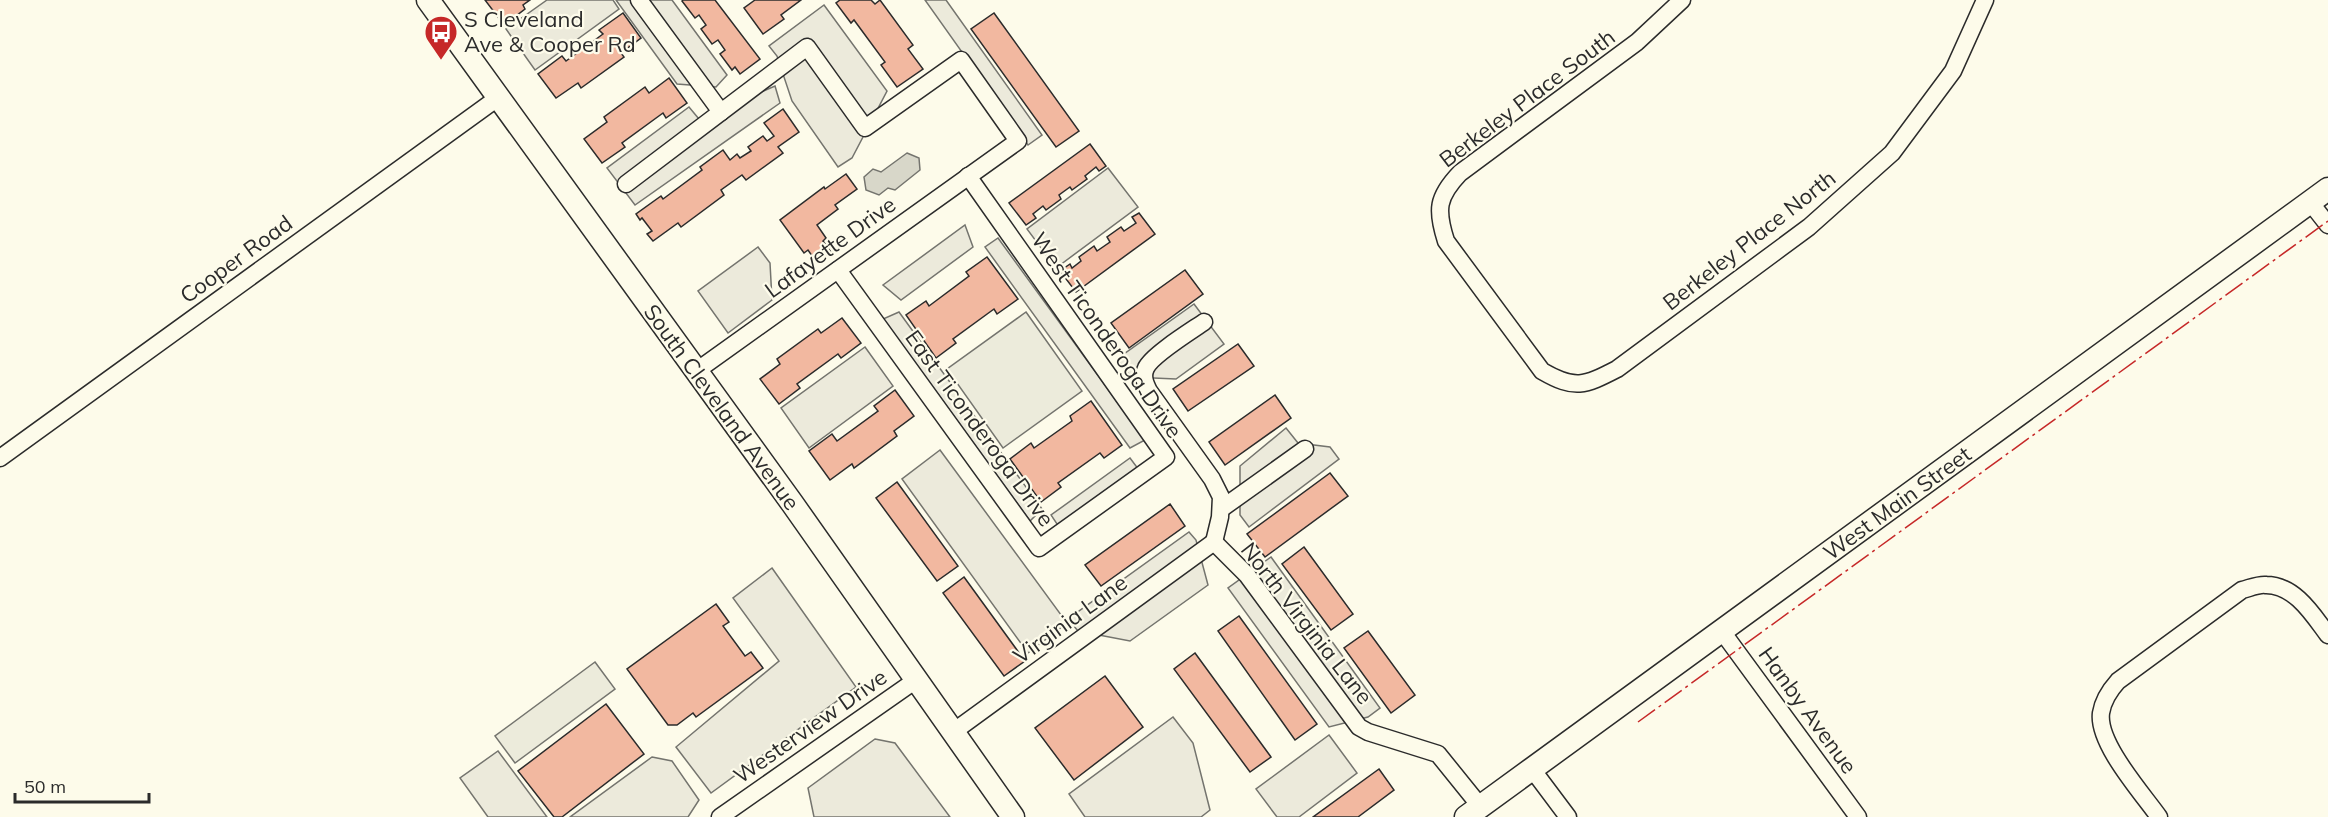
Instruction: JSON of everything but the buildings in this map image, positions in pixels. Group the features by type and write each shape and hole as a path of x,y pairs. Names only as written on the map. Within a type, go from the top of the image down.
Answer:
{"main road":[{"name":"South Cleveland Avenue","path":"428,0 792,503 1013,817"},
{"name":"West Main Street","path":"1473,812 2319,195"}],"street":[{"path":"626,184 721,112 639,0"},
{"name":"Berkeley Place South","path":"1493,306 1446,241 1440,223 1439,203 1447,187 1460,173 1637,42 1682,0"},
{"name":"Berkeley Place North","path":"1493,306 1542,370 1559,381 1575,384 1591,382 1617,369 1809,227 1892,153 1953,71 1985,0"},
{"name":"Lafayette Drive","path":"695,372 1018,141 961,60 866,128 807,47 721,112"},
{"name":"Cooper Road","path":"0,458 499,97"},
{"name":"West Ticonderoga Drive","path":"968,176 1166,457 1103,502"},
{"path":"2319,195 2328,225"},
{"name":"East Ticonderoga Drive","path":"838,270 1039,548 1103,502"},
{"path":"1204,322 1153,359 1146,368 1144,380 1149,391 1212,479 1221,497 1221,509 1214,542"},
{"path":"1221,509 1305,449"},
{"name":"Virginia Lane","path":"953,732 1214,542"},
{"name":"North Virginia Lane","path":"1214,542 1247,575 1359,727 1368,732 1438,754 1473,812"},
{"path":"2159,817 2116,756 2104,734 2101,715 2105,696 2118,681 2242,590 2267,584 2291,592 2309,609 2328,635"},
{"name":"Hanby Avenue","path":"1721,630 1858,817"},
{"name":"Westerview Drive","path":"728,815 916,680"},
{"path":"1532,769 1568,817"}],"shaded area":[{"path":"547,0 613,0 619,9 535,70 506,29"},
{"path":"616,0 672,0 727,75 716,87 677,84"},
{"path":"925,0 946,0 1042,135 1028,145"},
{"path":"824,5 887,91 852,158 838,167 792,101 777,56 769,46"},
{"path":"775,86 780,103 635,205 607,168 689,107 699,119"},
{"path":"907,153 919,158 920,170 895,190 888,188 879,195 866,190 864,177 873,169 881,172"},
{"path":"1108,168 1138,207 1056,268 1027,229"},
{"path":"965,225 973,247 901,300 883,285"},
{"path":"998,238 1145,440 1130,448 985,247"},
{"path":"758,247 770,263 772,300 728,333 698,291"},
{"path":"1194,304 1224,344 1176,379 1131,377 1117,359"},
{"path":"899,312 1042,509 1030,521 883,319"},
{"path":"1026,312 1082,391 1003,448 947,369"},
{"path":"865,347 893,386 809,448 781,408"},
{"path":"1286,428 1298,443 1330,447 1339,459 1249,527 1240,515 1240,466"},
{"path":"940,450 1067,623 1028,653 902,479"},
{"path":"1130,458 1139,470 1059,527 1051,515"},
{"path":"1189,532 1196,540 1208,585 1130,641 1078,631 1068,619"},
{"path":"1271,557 1380,708 1368,717 1329,727 1228,588"},
{"path":"772,568 856,687 711,793 676,747 779,661 733,598"},
{"path":"595,662 615,689 515,763 495,736"},
{"path":"1173,717 1193,743 1210,810 1201,817 1085,817 1069,794"},
{"path":"1329,735 1357,773 1299,817 1277,817 1256,789"},
{"path":"875,739 895,743 950,817 814,817 808,788"},
{"path":"498,751 547,817 488,817 460,778"},
{"path":"652,757 672,761 699,800 688,817 570,817"}],"power":[{"path":"1638,722 2328,221"}],"place":[{"name":"S Cleveland Ave & Cooper Rd","path":"441,61"}]}
